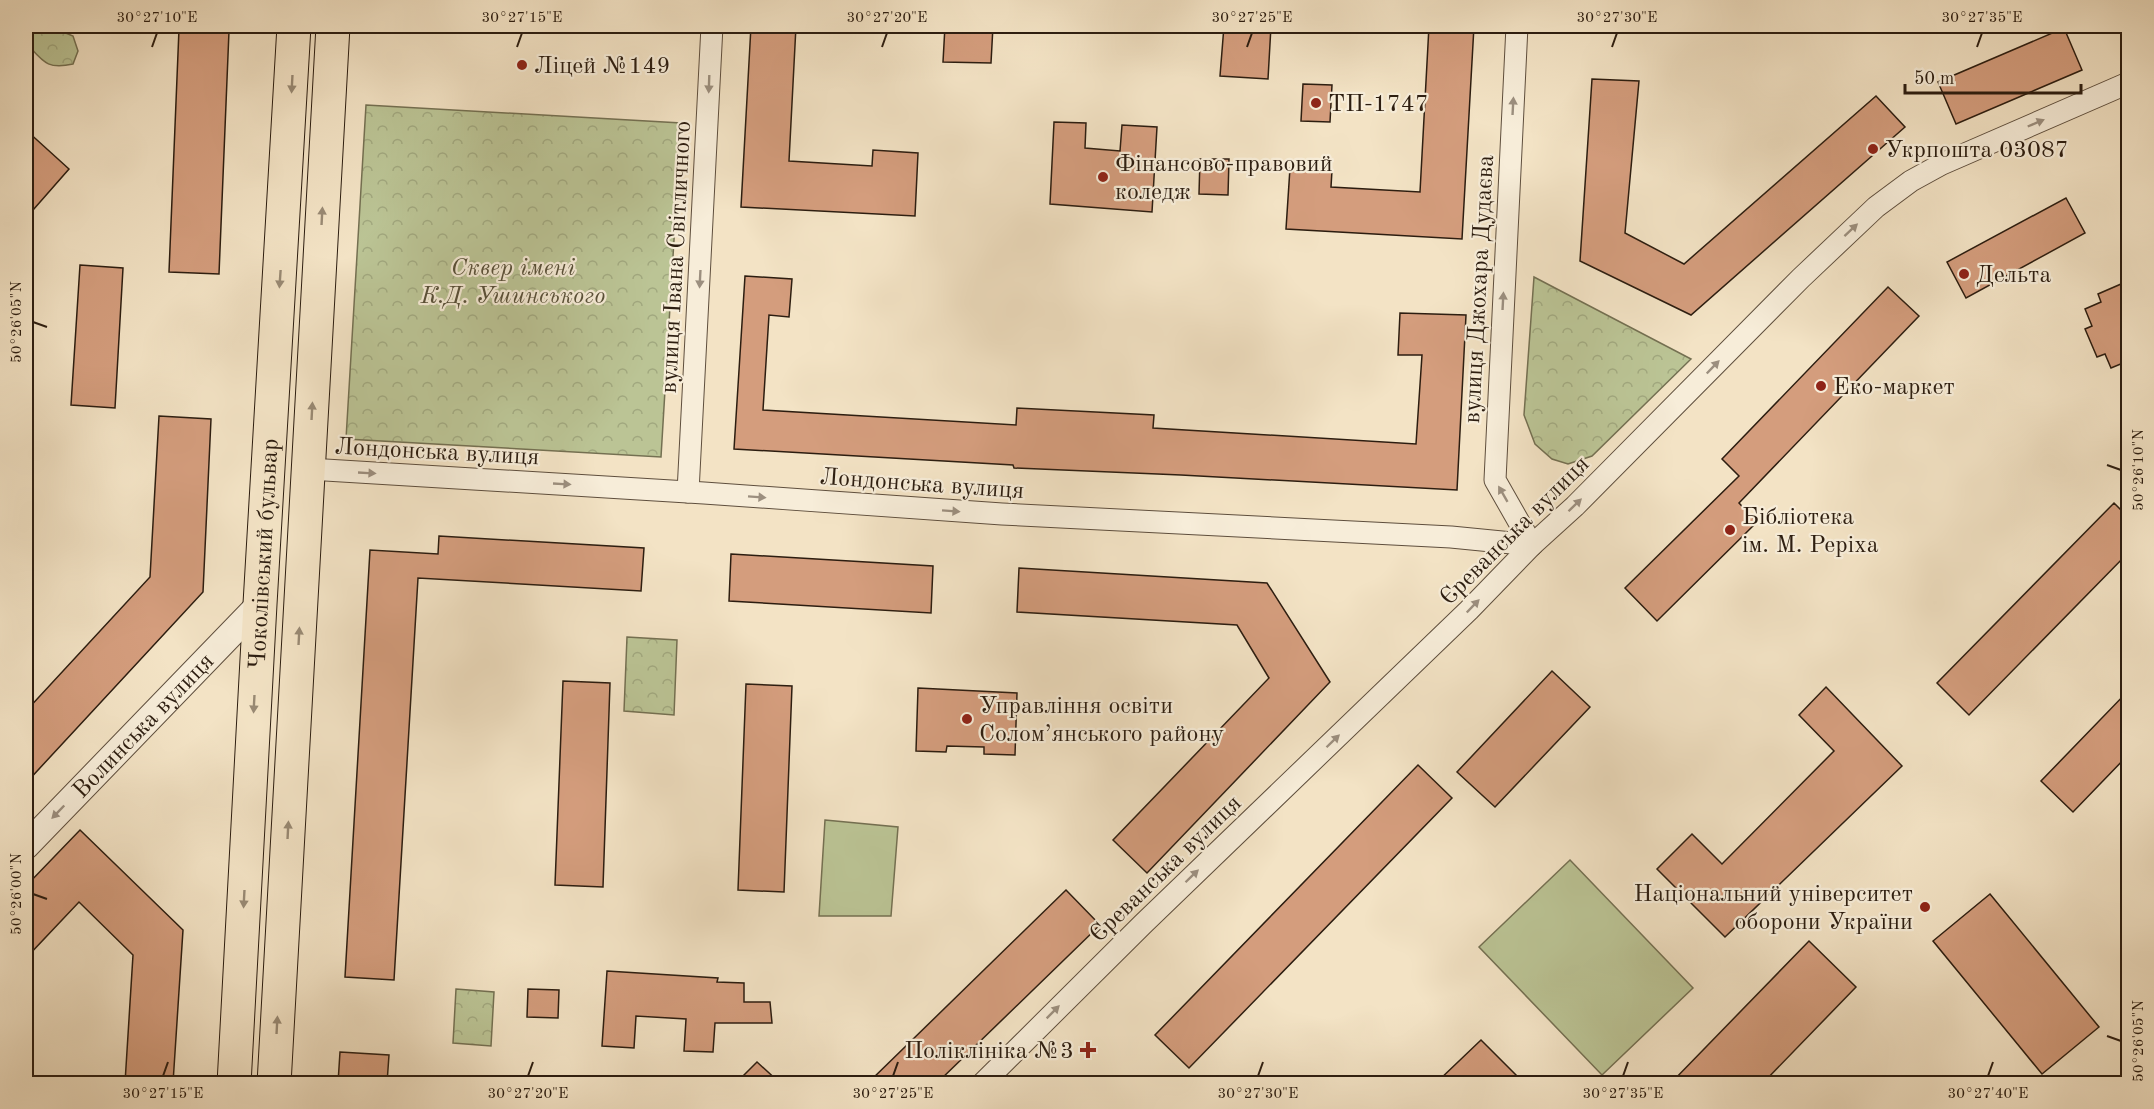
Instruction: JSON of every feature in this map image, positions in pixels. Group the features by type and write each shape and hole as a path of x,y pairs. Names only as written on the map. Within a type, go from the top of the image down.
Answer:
{"main road":[{"name":"Чоколівський бульвар","path":"234,1083 294,26"},
{"name":"Чоколівський бульвар","path":"274,1083 333,26"}],"street":[{"name":"вулиця Івана Світличного","path":"688,492 712,26"},
{"name":"вулиця Джохара Дудаєва","path":"1517,26 1495,480 1532,545"},
{"name":"Єреванська вулиця","path":"982,1083 1469,610 1801,278 1876,207 1911,181 1942,164 2128,83"},
{"name":"Лондонська вулиця","path":"309,469 688,492 992,514 1451,537 1532,545"},
{"name":"Волинська вулиця","path":"26,846 260,603"}],"green space":[{"path":"26,26 55,26 73,36 78,51 73,64 57,66 41,59 26,43"},
{"name":"Сквер імені К.Д. Ушинського","path":"366,105 681,123 661,457 346,439"},
{"path":"1534,277 1691,359 1592,456 1568,464 1552,459 1535,444 1524,415"},
{"path":"627,637 677,640 674,715 624,711"},
{"path":"825,820 898,827 891,916 819,916"},
{"path":"1570,860 1693,988 1602,1075 1479,947"},
{"path":"456,989 494,992 491,1046 453,1043"}],"building":[{"path":"751,26 796,26 789,161 872,166 873,150 918,153 915,216 741,207"},
{"path":"945,26 993,26 991,63 943,62"},
{"path":"1224,26 1271,26 1268,79 1220,76"},
{"path":"1429,26 1474,26 1462,239 1286,229 1290,168 1332,170 1331,187 1420,192"},
{"path":"2064,28 2082,70 1956,124 1938,82"},
{"path":"179,29 229,31 219,274 169,272"},
{"path":"1592,79 1639,81 1625,233 1684,264 1876,96 1905,127 1691,315 1580,261"},
{"name":"ТП-1747","path":"1303,84 1332,85 1330,122 1301,121"},
{"name":"Фінансово-правовий коледж","path":"1054,122 1086,123 1085,148 1120,151 1122,125 1157,127 1152,212 1050,204"},
{"path":"26,130 69,169 26,218"},
{"path":"1200,159 1229,159 1228,195 1199,194"},
{"path":"2066,198 2085,233 1966,298 1947,262"},
{"path":"80,265 123,268 115,408 71,405"},
{"path":"745,276 792,279 789,317 769,315 763,410 1016,425 1017,408 1154,415 1153,428 1416,444 1422,355 1398,355 1400,313 1466,315 1457,490 1014,468 1013,465 734,449"},
{"path":"2128,281 2128,361 2111,368 2105,354 2097,357 2085,329 2092,326 2085,309 2101,302 2098,294"},
{"path":"1888,287 1919,316 1739,503 1757,522 1657,621 1625,588 1739,476 1722,459"},
{"path":"159,416 211,419 203,592 26,783 26,711 150,577"},
{"path":"2114,503 2128,517 2128,553 1969,715 1937,683"},
{"path":"439,536 644,548 641,591 418,578 394,980 345,977 370,550 438,554"},
{"path":"731,554 933,566 931,613 729,601"},
{"path":"1019,568 1267,583 1330,682 1147,873 1113,840 1269,678 1237,625 1017,612"},
{"path":"1552,671 1590,707 1495,807 1457,772"},
{"path":"563,681 610,683 603,887 555,885"},
{"path":"746,684 792,686 784,892 738,890"},
{"path":"1826,687 1902,766 1725,937 1657,869 1692,834 1722,864 1834,751 1799,715"},
{"name":"Управління освіти Солом’янського району","path":"918,688 1017,693 1015,755 984,754 984,747 947,746 946,752 916,751"},
{"path":"2128,691 2128,755 2073,812 2041,781"},
{"path":"1418,765 1452,798 1189,1068 1155,1035"},
{"path":"80,830 183,930 173,1083 125,1083 133,955 79,902 26,958 26,886"},
{"path":"1066,890 1100,925 937,1083 868,1083"},
{"path":"1990,894 2099,1027 2042,1074 1933,941"},
{"path":"1809,941 1856,987 1763,1083 1671,1083"},
{"path":"607,971 718,978 717,982 744,983 744,1002 770,1002 772,1023 715,1023 713,1052 684,1051 686,1019 636,1016 634,1048 602,1046"},
{"path":"528,989 559,990 558,1018 527,1017"},
{"path":"1481,1040 1524,1083 1436,1083"},
{"path":"340,1052 389,1055 387,1083 338,1083"},
{"path":"757,1062 780,1083 736,1083"}],"place":[{"name":"Ліцей №149","path":"522,65"},
{"name":"ТП-1747","path":"1316,103"},
{"name":"Укрпошта 03087","path":"1873,149"},
{"name":"Фінансово-правовий коледж","path":"1103,177"},
{"name":"Дельта","path":"1964,274"},
{"name":"Еко-маркет","path":"1821,386"},
{"name":"Бібліотека ім. М. Реріха","path":"1730,530"},
{"name":"Управління освіти Солом’янського району","path":"967,719"},
{"name":"Національний університет оборони України","path":"1925,907"},
{"name":"Поліклініка №3","path":"1088,1050"}]}
